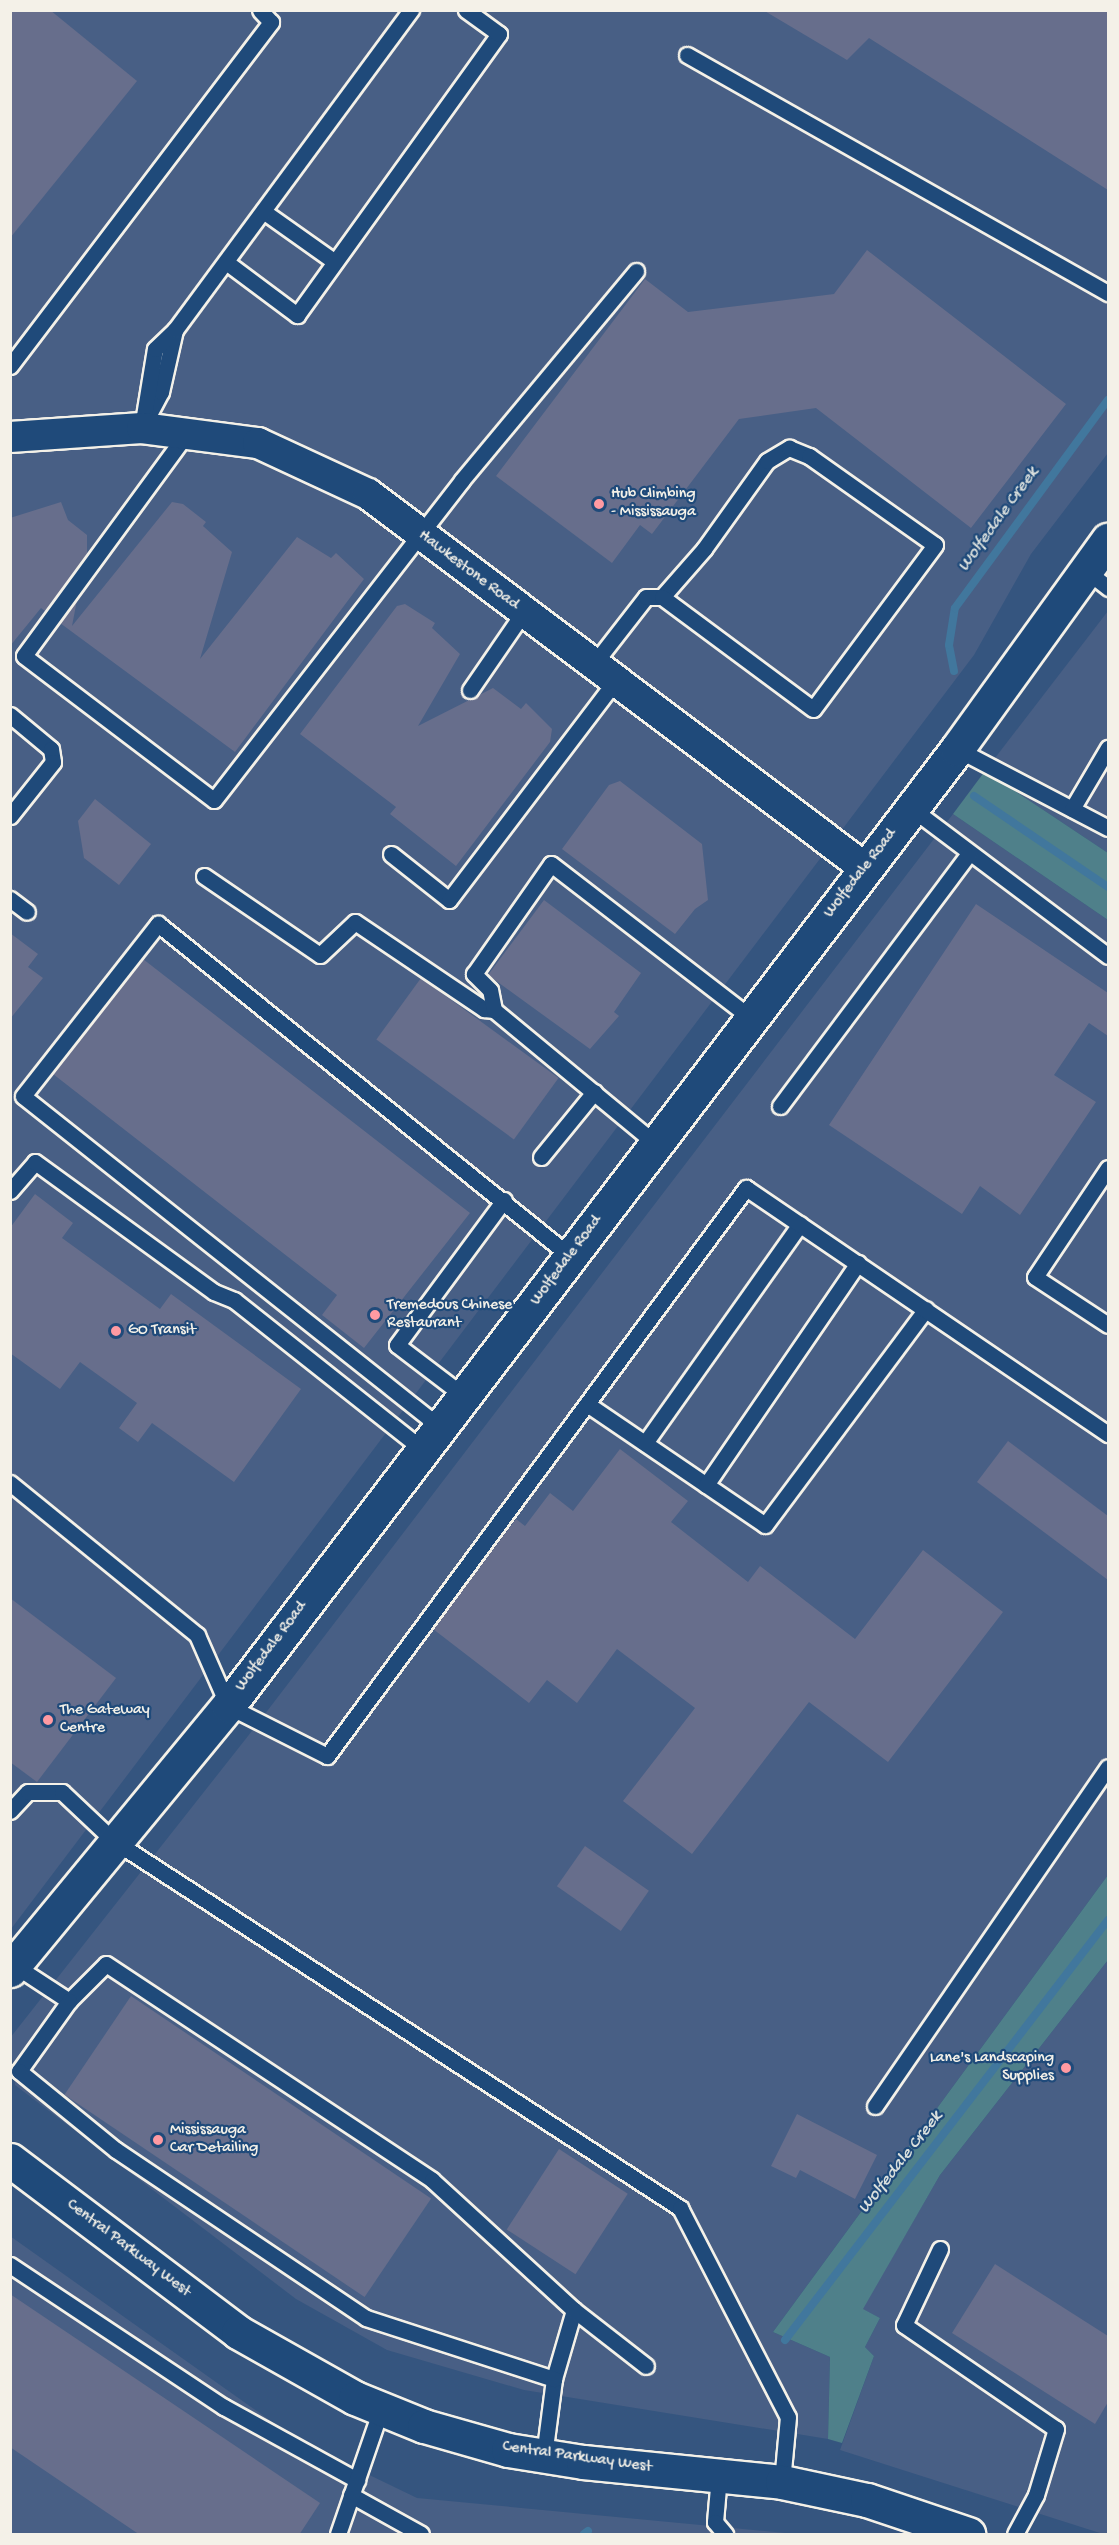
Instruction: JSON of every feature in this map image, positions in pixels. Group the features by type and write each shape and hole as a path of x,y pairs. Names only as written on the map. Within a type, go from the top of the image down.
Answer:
{"street":[{"name":"Hawkestone Road","path":"10,437 142,428 258,443 368,494 523,613 865,868"},
{"name":"Wolfedale Road","path":"12,1968 114,1841 228,1706 957,748 1096,579 1108,540"},
{"name":"Central Parkway West","path":"10,2160 237,2332 294,2366 381,2409 434,2429 544,2456 782,2482 867,2500 968,2535"}],"lane":[{"path":"10,366 271,22 260,10"},
{"path":"142,428 149,363 155,349 175,330 411,10"},
{"path":"225,262 297,315 500,34 466,10"},
{"path":"687,55 1108,293"},
{"path":"263,211 335,262"},
{"path":"187,434 17,658 214,800 421,536 636,271"},
{"path":"391,854 450,900 604,673 646,597 662,597 813,709 935,545 809,456 789,448 767,461 704,549 662,597"},
{"path":"470,690 523,613"},
{"path":"10,715 51,749 53,762 10,816"},
{"path":"957,748 1108,828"},
{"path":"1072,809 1108,748"},
{"path":"911,808 1108,956"},
{"path":"780,1106 969,853"},
{"path":"494,1010 490,990 474,974 551,864 751,1018"},
{"path":"204,876 320,955 355,922 483,1009 494,1010 655,1143"},
{"path":"10,899 27,912"},
{"path":"431,1438 23,1096 158,924 504,1200 570,1256"},
{"path":"541,1157 594,1092"},
{"path":"10,1191 34,1162 214,1292 234,1300 431,1438"},
{"path":"1108,1168 1035,1277 1108,1325"},
{"path":"10,1483 196,1635 228,1706 327,1756 746,1188 1108,1434"},
{"path":"464,1396 397,1345 504,1200"},
{"path":"645,1443 800,1224"},
{"path":"706,1485 858,1263"},
{"path":"587,1404 765,1525 926,1309"},
{"path":"876,2106 1108,1767"},
{"path":"10,1811 28,1792 62,1792 114,1841 680,2208 788,2417 782,2482"},
{"path":"554,2379 366,2318 116,2150 20,2071 69,2001 106,1964 432,2180 574,2310 646,2366"},
{"path":"12,1968 69,2001"},
{"path":"940,2249 904,2325 1056,2429 1036,2495 1015,2535"},
{"path":"10,2265 224,2407 357,2480"},
{"path":"544,2456 554,2379 574,2310"},
{"path":"338,2535 381,2409"},
{"path":"719,2476 715,2522 725,2535"},
{"path":"351,2495 421,2535"}],"shaded area":[{"path":"11,11 1108,11 1108,453 1031,554 974,655 11,1929"},
{"path":"1108,611 1108,853 985,771"},
{"path":"953,814 1108,920 1108,1875 773,2332 830,2357 828,2439 524,2390 387,2350 296,2299 15,2085 10,2038 248,1736"},
{"path":"1108,1960 1108,2534 1103,2534 840,2450 874,2356 865,2347 880,2318 862,2309 940,2175"},
{"path":"10,2236 299,2441 417,2498 796,2534 11,2534"}],"green space":[{"path":"985,771 1108,853 1108,920 953,814"},
{"path":"1108,1875 1108,1960 940,2175 863,2309 880,2318 865,2347 874,2356 842,2443 828,2439 830,2357 773,2332"}],"building":[{"path":"10,10 50,10 137,81 10,238"},
{"path":"763,10 1108,10 1108,190 869,38 847,60"},
{"path":"867,250 1066,404 971,528 816,408 739,419 652,534 640,525 612,563 496,476 645,279 688,312 834,294"},
{"path":"61,502 68,520 87,535 87,554 45,611 41,608 10,646 10,518"},
{"path":"172,502 183,504 206,522 203,526 232,552 200,659 297,537 331,558 336,553 364,579 235,752 60,623 77,600 72,626"},
{"path":"405,604 435,623 432,628 460,654 418,726 493,688 521,709 526,703 552,729 550,742 456,866 390,814 396,807 300,734 397,606"},
{"path":"620,781 702,844 708,900 695,909 675,934 562,849 609,785"},
{"path":"95,799 151,844 119,885 84,858 78,821"},
{"path":"544,900 641,973 614,1012 619,1016 590,1049 488,975"},
{"path":"976,904 1108,993 1108,1036 1089,1023 1054,1075 1096,1102 1020,1215 980,1186 962,1214 829,1125"},
{"path":"10,933 38,954 28,967 43,978 10,1019"},
{"path":"143,959 470,1213 364,1348 322,1315 337,1295 53,1074"},
{"path":"421,978 559,1078 514,1139 376,1039"},
{"name":"GO Transit","path":"35,1194 73,1223 62,1238 160,1309 171,1294 301,1389 234,1482 152,1423 138,1442 119,1428 137,1403 80,1362 60,1389 10,1353 10,1228"},
{"path":"1008,1441 1108,1516 1108,1580 977,1482"},
{"path":"620,1449 688,1501 671,1522 748,1582 760,1566 855,1639 923,1550 1003,1612 888,1762 809,1702 692,1854 623,1801 695,1708 617,1649 577,1703 547,1680 529,1703 433,1629 516,1519 525,1526 550,1493 573,1511"},
{"name":"The Gateway Centre","path":"10,1598 116,1678 37,1782 10,1762"},
{"path":"585,1846 649,1891 621,1931 557,1886"},
{"path":"131,1996 431,2198 365,2297 64,2095"},
{"path":"797,2114 877,2155 855,2199 800,2170 796,2178 771,2166"},
{"path":"559,2149 628,2194 575,2274 507,2230"},
{"path":"995,2264 1108,2336 1108,2402 1095,2424 952,2333"},
{"path":"10,2294 320,2503 299,2535 140,2535 10,2447"}],"waterway":[{"name":"Wolfedale Creek","path":"954,671 949,645 955,608 1108,400"},
{"name":"Wolfedale Creek","path":"974,796 1108,887"},
{"name":"Wolfedale Creek","path":"785,2340 1108,1920"},
{"name":"Wolfedale Creek","path":"584,2534 588,2531"}],"place":[{"name":"Hub Climbing - Mississauga","path":"599,504"},
{"name":"Tremedous Chinese Restaurant","path":"375,1315"},
{"name":"GO Transit","path":"116,1331"},
{"name":"The Gateway Centre","path":"48,1720"},
{"name":"Lane's Landscaping Supplies","path":"1066,2068"},
{"name":"Mississauga Car Detailing","path":"158,2140"}]}
